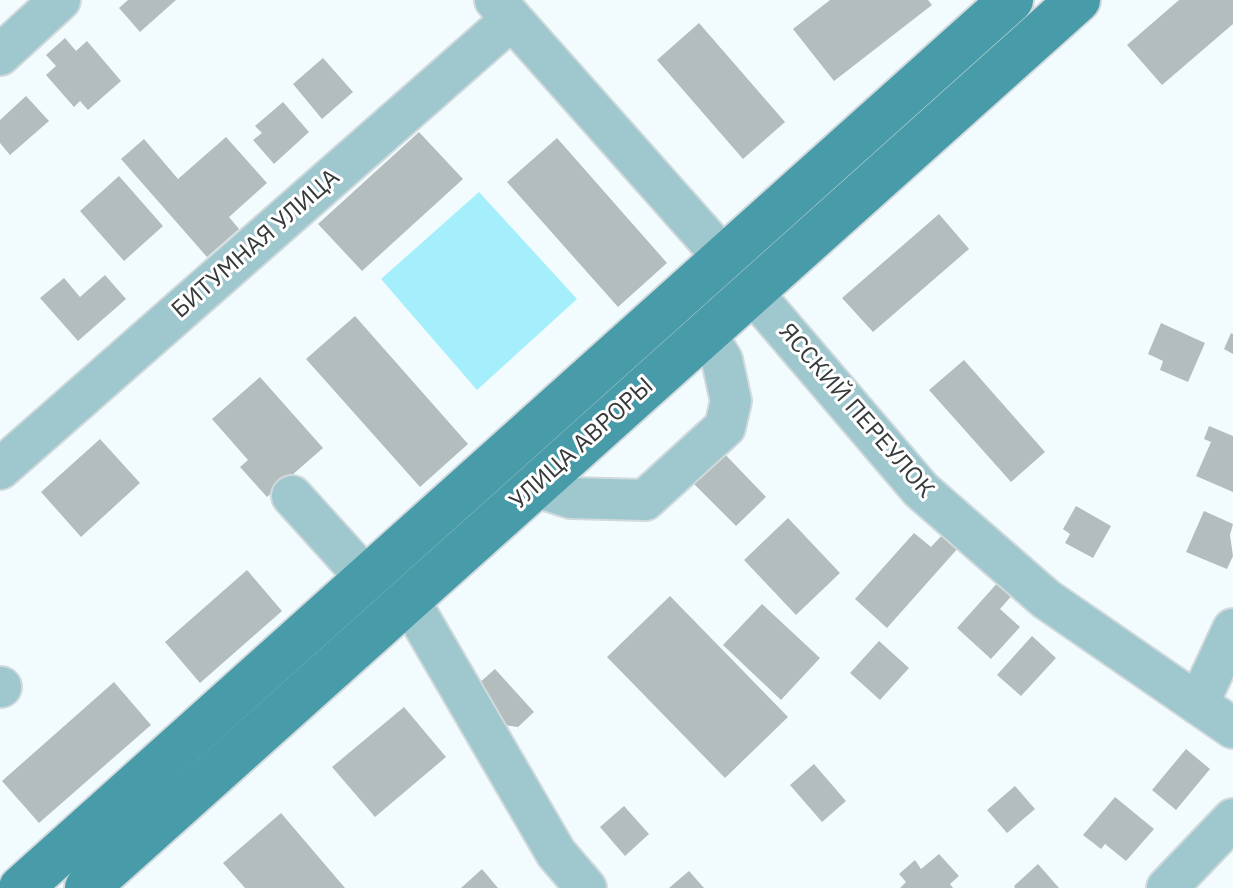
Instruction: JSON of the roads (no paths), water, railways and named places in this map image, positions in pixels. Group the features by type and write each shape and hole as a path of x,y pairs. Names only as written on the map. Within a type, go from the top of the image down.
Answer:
{"main road":[{"name":"УЛИЦА АВРОРЫ","path":"87,888 706,334 739,276 1011,0"},
{"name":"УЛИЦА АВРОРЫ","path":"21,888 368,580 1078,0"}],"street":[{"path":"0,55 60,0"},
{"name":"ЯССКИЙ ПЕРЕУЛОК","path":"504,10 739,276 921,490 1046,599 1233,728"},
{"name":"БИТУМНАЯ УЛИЦА","path":"0,469 504,10"},
{"path":"534,486 571,498 645,500 725,427 731,401 722,360 706,334"},
{"path":"292,496 368,580"},
{"path":"409,600 556,853 586,888"},
{"path":"1198,704 1233,629"},
{"path":"1167,888 1233,819"}]}
